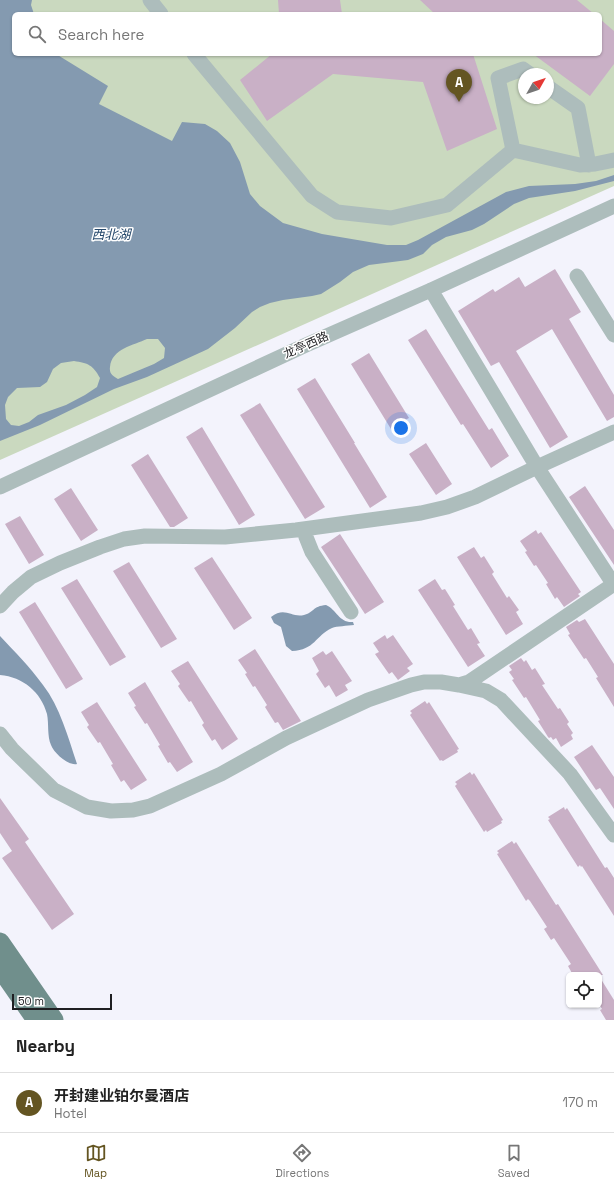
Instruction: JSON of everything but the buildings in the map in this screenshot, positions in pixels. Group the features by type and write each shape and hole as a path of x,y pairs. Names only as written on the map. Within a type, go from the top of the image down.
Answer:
{"main road":[{"path":"0,942 54,1020"},
{"path":"0,968 36,1020"}],"street":[{"path":"150,0 159,12"},
{"path":"196,56 312,196 337,212 391,218 447,205 513,150"},
{"path":"513,150 498,78 518,71"},
{"path":"554,91 578,108 588,164"},
{"path":"513,150 580,165 614,160"},
{"name":"龙亭西路","path":"0,487 306,345 431,290 614,206"},
{"path":"578,276 614,335"},
{"path":"431,290 536,467 614,585 469,682 459,685"},
{"path":"0,606 13,592 32,577 100,547 124,539 145,536 225,537 306,529 421,513 447,507 475,497 536,467 614,432"},
{"path":"306,529 306,537 312,552 351,612"},
{"path":"0,734 12,749 54,790 88,807 111,811 133,810 150,806 221,774 286,738 368,700 411,684 441,682 486,691 501,700 570,774 614,835"}],"green space":[{"path":"0,0 614,0 614,186 0,460"}],"water":[{"name":"西北湖","path":"0,0 32,0 31,5 33,12 12,12 12,56 59,56 108,86 99,104 172,141 182,122 205,124 217,131 230,143 240,162 250,194 260,206 283,223 322,234 387,245 406,245 418,240 506,192 529,186 575,184 596,181 614,175 614,181 575,191 529,198 514,204 484,224 472,230 446,237 432,245 423,254 408,260 369,265 353,272 321,294 283,300 260,307 208,349 147,377 114,389 40,425 0,441","holes":["147,339 158,339 165,348 164,358 154,364 118,379 113,376 110,371 110,367 114,356 124,348","74,361 90,365 100,378 97,387 66,405 38,415 29,422 19,426 11,425 6,419 5,405 8,397 17,388 40,387 47,382 53,369 61,363"]},
{"path":"326,605 344,620 353,622 354,625 332,628 326,631 306,648 300,650 292,651 286,646 281,627 274,623 271,617 280,612 304,615 318,607"},
{"path":"0,636 33,672 49,694 63,723 77,764 66,761 58,755 53,748 49,738 47,714 36,693 23,682 8,676 0,675"}],"place":[{"name":"开封建业铂尔曼酒店","path":"459,102"}]}
